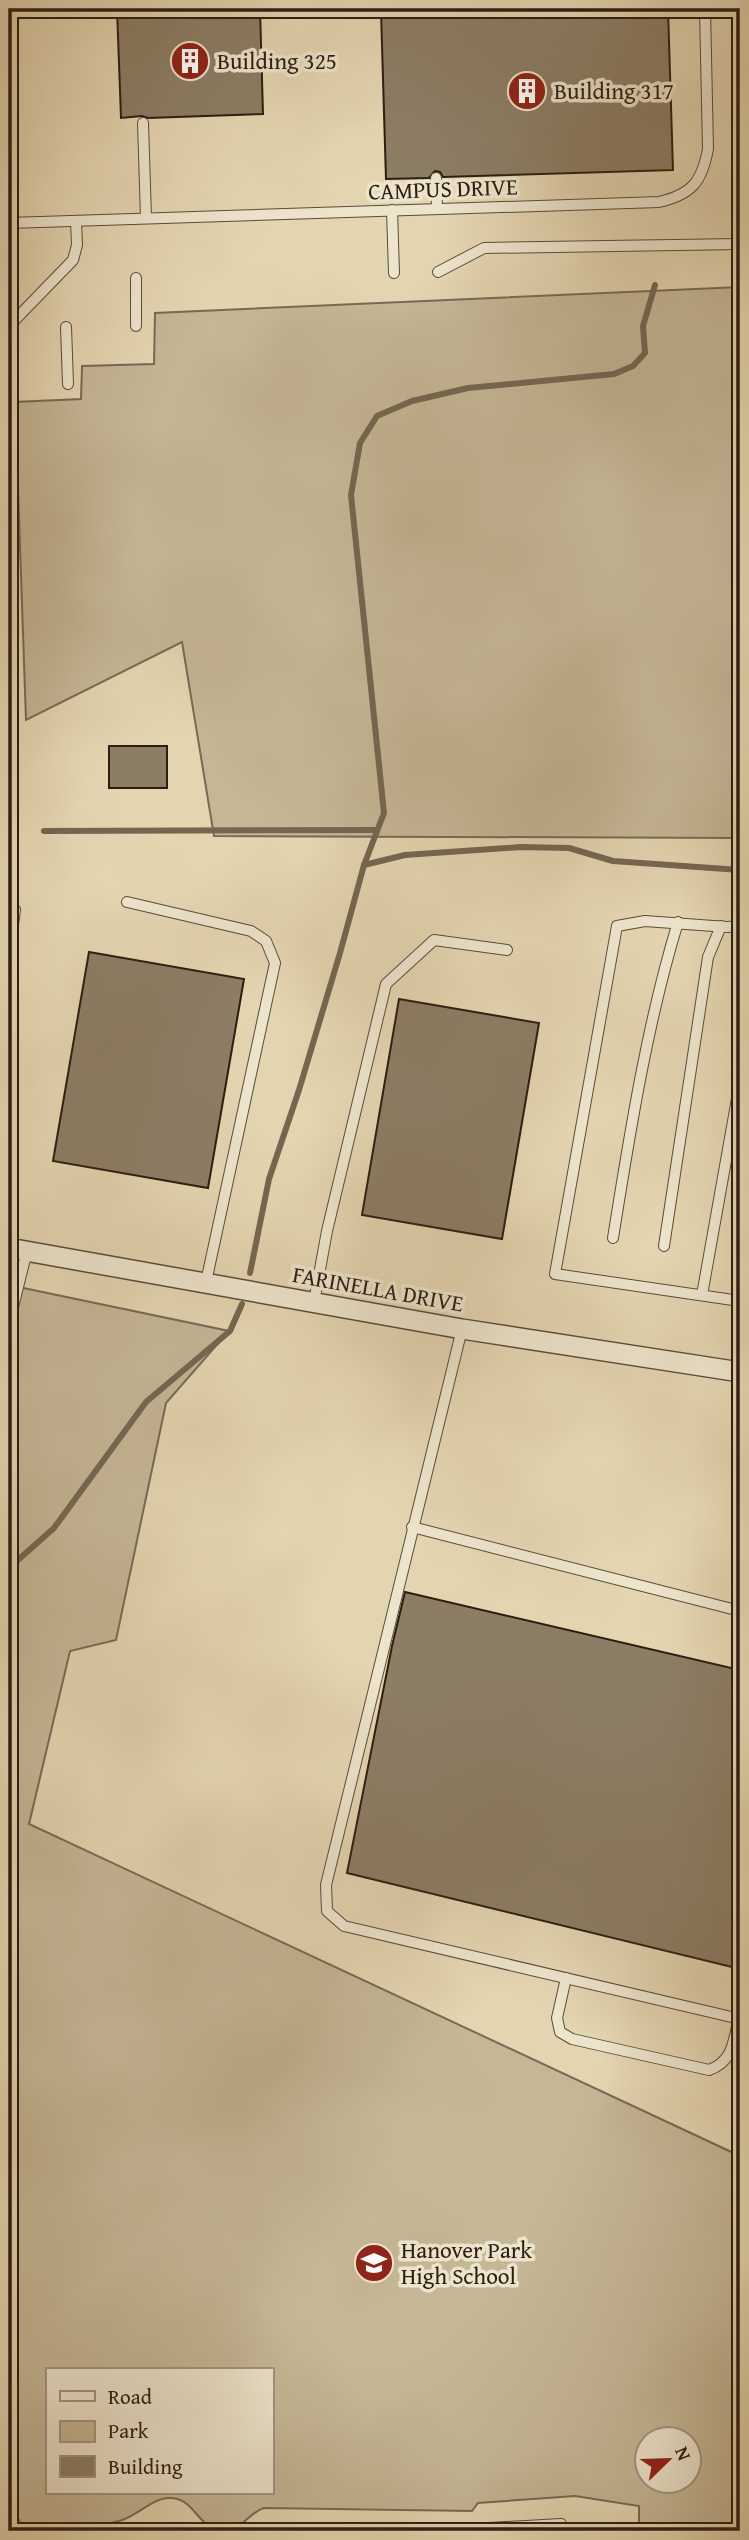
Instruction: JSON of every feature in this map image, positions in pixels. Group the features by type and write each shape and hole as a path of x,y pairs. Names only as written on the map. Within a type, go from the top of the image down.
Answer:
{"street":[{"name":"FARINELLA DRIVE","path":"18,1250 461,1329 740,1372"}],"lane":[{"name":"CAMPUS DRIVE","path":"9,223 659,202 677,198 691,189 704,171 709,149 705,9"},
{"path":"143,123 146,218"},
{"path":"436,178 437,209"},
{"path":"391,210 394,273"},
{"path":"9,326 73,260 77,245 76,221"},
{"path":"438,272 484,248 740,244"},
{"path":"136,278 136,326"},
{"path":"66,327 68,384"},
{"path":"127,902 251,931 266,942 275,963 206,1282"},
{"path":"9,906 15,910 9,954"},
{"path":"740,926 645,921 617,926 555,1274 740,1301"},
{"path":"613,1238 628,1141 667,959 678,922"},
{"path":"664,1246 708,957 721,926"},
{"path":"314,1303 327,1231 386,984 434,940 508,950"},
{"path":"702,1295 740,1082"},
{"path":"9,1322 18,1250"},
{"path":"461,1329 326,1885 327,1911 344,1926 740,2018 729,2057 721,2066 709,2070 572,2039 560,2032 557,2018 566,1978"},
{"path":"412,1527 740,1611"},
{"path":"9,2514 20,2531"},
{"path":"435,2531 561,2524 562,2531"}],"green space":[{"path":"740,287 740,838 214,836 182,642 26,720 15,402 81,399 82,366 154,364 155,313"},
{"name":"Hanover Park High School","path":"9,1285 229,1331 166,1403 116,1640 70,1651 29,1824 740,2156 740,2531 639,2531 639,2506 575,2496 478,2503 472,2511 264,2508 232,2530 225,2531 211,2528 179,2499 165,2498 122,2520 83,2527 59,2526 57,2531 9,2531"}],"building":[{"name":"Building 325","path":"117,9 260,9 263,114 121,118"},
{"name":"Building 317","path":"668,9 673,170 443,177 440,172 435,171 429,178 386,179 381,12"},
{"path":"109,746 167,746 167,788 109,788"},
{"path":"89,952 244,979 208,1188 53,1161"},
{"path":"399,999 539,1023 502,1239 362,1215"},
{"path":"405,1592 740,1670 740,1969 347,1873"}],"waterway":[{"path":"250,1273 269,1179 299,1090 364,865 384,813 351,495 360,443 377,416 412,401 468,388 614,374 633,366 645,353 643,326 655,285"},
{"path":"44,831 377,830"},
{"path":"364,865 405,855 521,847 569,848 613,861 740,870"},
{"path":"9,1568 54,1528 146,1402 230,1331 242,1304"}],"place":[{"name":"Building 325","path":"190,61"},
{"name":"Building 317","path":"527,91"},
{"name":"Hanover Park High School","path":"374,2263"}]}
